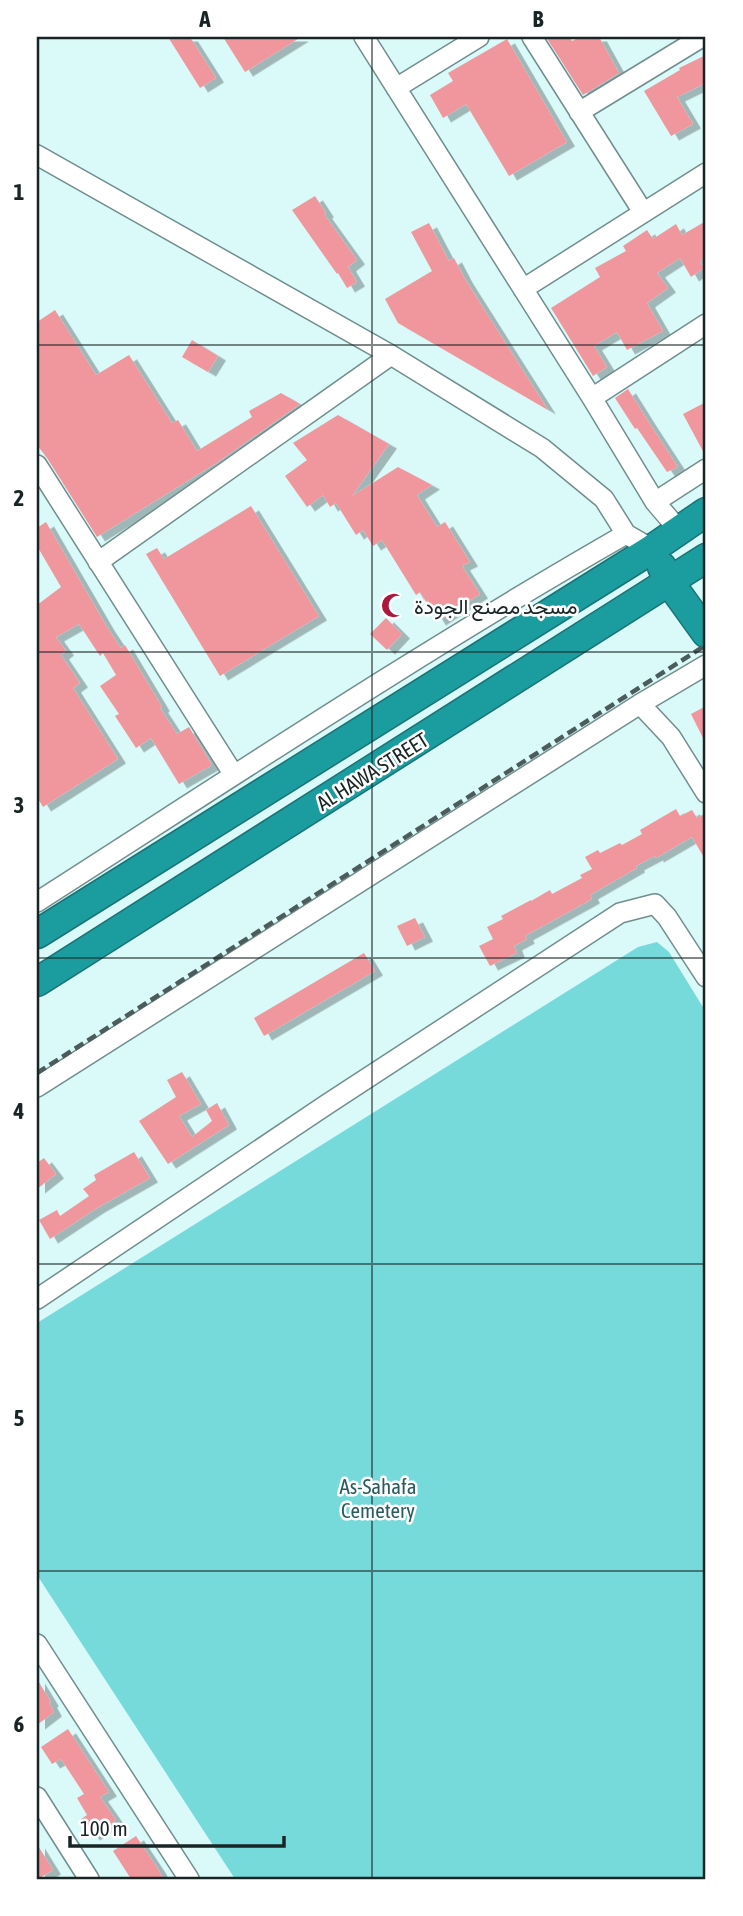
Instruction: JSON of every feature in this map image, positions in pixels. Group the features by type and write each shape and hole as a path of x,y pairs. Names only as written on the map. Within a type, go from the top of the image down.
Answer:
{"highway":[{"name":"AL HAWA STREET","path":"37,934 652,549 706,512"},
{"path":"680,529 704,564"},
{"path":"652,549 670,583 706,633"},
{"name":"AL HAWA STREET","path":"37,982 704,564"}],"street":[{"path":"364,37 655,502 680,529"},
{"path":"396,88 479,37"},
{"path":"532,37 643,212"},
{"path":"579,112 702,37"},
{"path":"37,155 390,355 542,448 604,499 626,534 652,549"},
{"path":"523,289 706,173"},
{"path":"592,398 706,324"},
{"path":"98,562 390,355"},
{"path":"37,466 234,775"},
{"path":"655,502 706,470"},
{"path":"37,902 538,584 626,534"},
{"path":"37,1087 640,704 706,665"},
{"path":"640,704 671,737 706,793"},
{"path":"177,812 193,836"},
{"path":"37,1299 326,1105 620,914 655,904 667,917 706,977"},
{"path":"37,1644 189,1879"},
{"path":"37,1797 89,1879"}],"green space":[{"name":"As-Sahafa Cemetery","path":"657,942 669,952 706,1012 706,1879 235,1879 37,1575 37,1323 638,947"}],"building":[{"path":"168,37 190,37 216,78 200,88"},
{"path":"223,37 301,37 245,72"},
{"path":"546,37 569,37 572,41 580,37 599,37 619,73 583,95"},
{"path":"507,39 567,142 509,176 466,104 443,118 430,95 453,81 448,73"},
{"path":"706,55 706,83 677,97 693,124 671,136 644,91 680,70 679,68"},
{"path":"315,196 326,213 324,214 357,260 348,267 357,282 347,288 292,210"},
{"path":"706,221 706,258 700,261 704,268 691,277 680,258 657,273 668,288 647,303 663,331 627,350 617,332 594,346 607,367 593,376 551,308 600,277 595,268 626,251 623,246 647,230 653,239 676,224 682,235"},
{"path":"429,223 449,261 454,258 548,410 398,323 385,299 432,271 411,232"},
{"path":"55,310 96,375 129,355 172,423 178,420 197,451 252,417 249,411 281,393 300,404 218,462 97,537 37,445 37,322"},
{"path":"192,340 218,356 208,372 182,357"},
{"path":"628,389 678,467 667,472 615,398"},
{"path":"706,402 706,457 683,414"},
{"path":"338,415 389,444 352,496 398,467 432,485 417,495 437,527 445,522 470,562 462,566 480,594 438,621 420,592 416,595 382,540 373,546 363,530 356,535 336,503 330,507 323,495 307,507 285,476 307,460 293,443"},
{"path":"251,506 319,616 220,676 146,554 157,548 164,559"},
{"path":"46,522 107,627 121,648 125,645 177,734 189,727 212,765 179,784 151,738 136,748 115,716 119,714 100,686 116,675 103,653 100,656 79,624 56,637 66,651 61,655 80,683 73,688 118,759 43,807 37,797 37,605 61,587 37,546 37,528"},
{"path":"386,618 402,634 387,650 370,634"},
{"path":"706,706 706,744 691,714"},
{"path":"676,809 680,816 692,810 697,818 706,813 706,861 692,837 636,866 637,868 590,895 592,899 525,936 527,939 514,946 517,953 490,966 479,946 493,939 487,927 503,919 501,916 550,890 552,894 582,878 580,875 592,869 585,857 598,850 600,853 620,843 622,845 642,834 640,830"},
{"path":"415,918 425,937 407,946 397,926"},
{"path":"364,953 375,971 264,1036 254,1018"},
{"path":"182,1072 201,1104 179,1116 192,1137 212,1121 206,1110 217,1103 229,1125 168,1164 139,1121 176,1097 167,1080"},
{"path":"134,1152 150,1178 50,1239 39,1220 57,1210 60,1216 89,1196 83,1189 96,1180 94,1175"},
{"path":"44,1158 56,1174 37,1189 37,1163"},
{"path":"37,1679 54,1712 37,1725"},
{"path":"68,1729 109,1792 100,1797 116,1820 92,1836 80,1820 87,1815 77,1798 84,1794 61,1759 52,1764 41,1747"},
{"path":"136,1836 163,1879 131,1879 113,1851"},
{"path":"37,1844 53,1870 38,1879 37,1879"}],"railway":[{"path":"37,1073 706,645"}],"place":[{"name":"مسجد مصنع الجودة","path":"394,606"}]}
